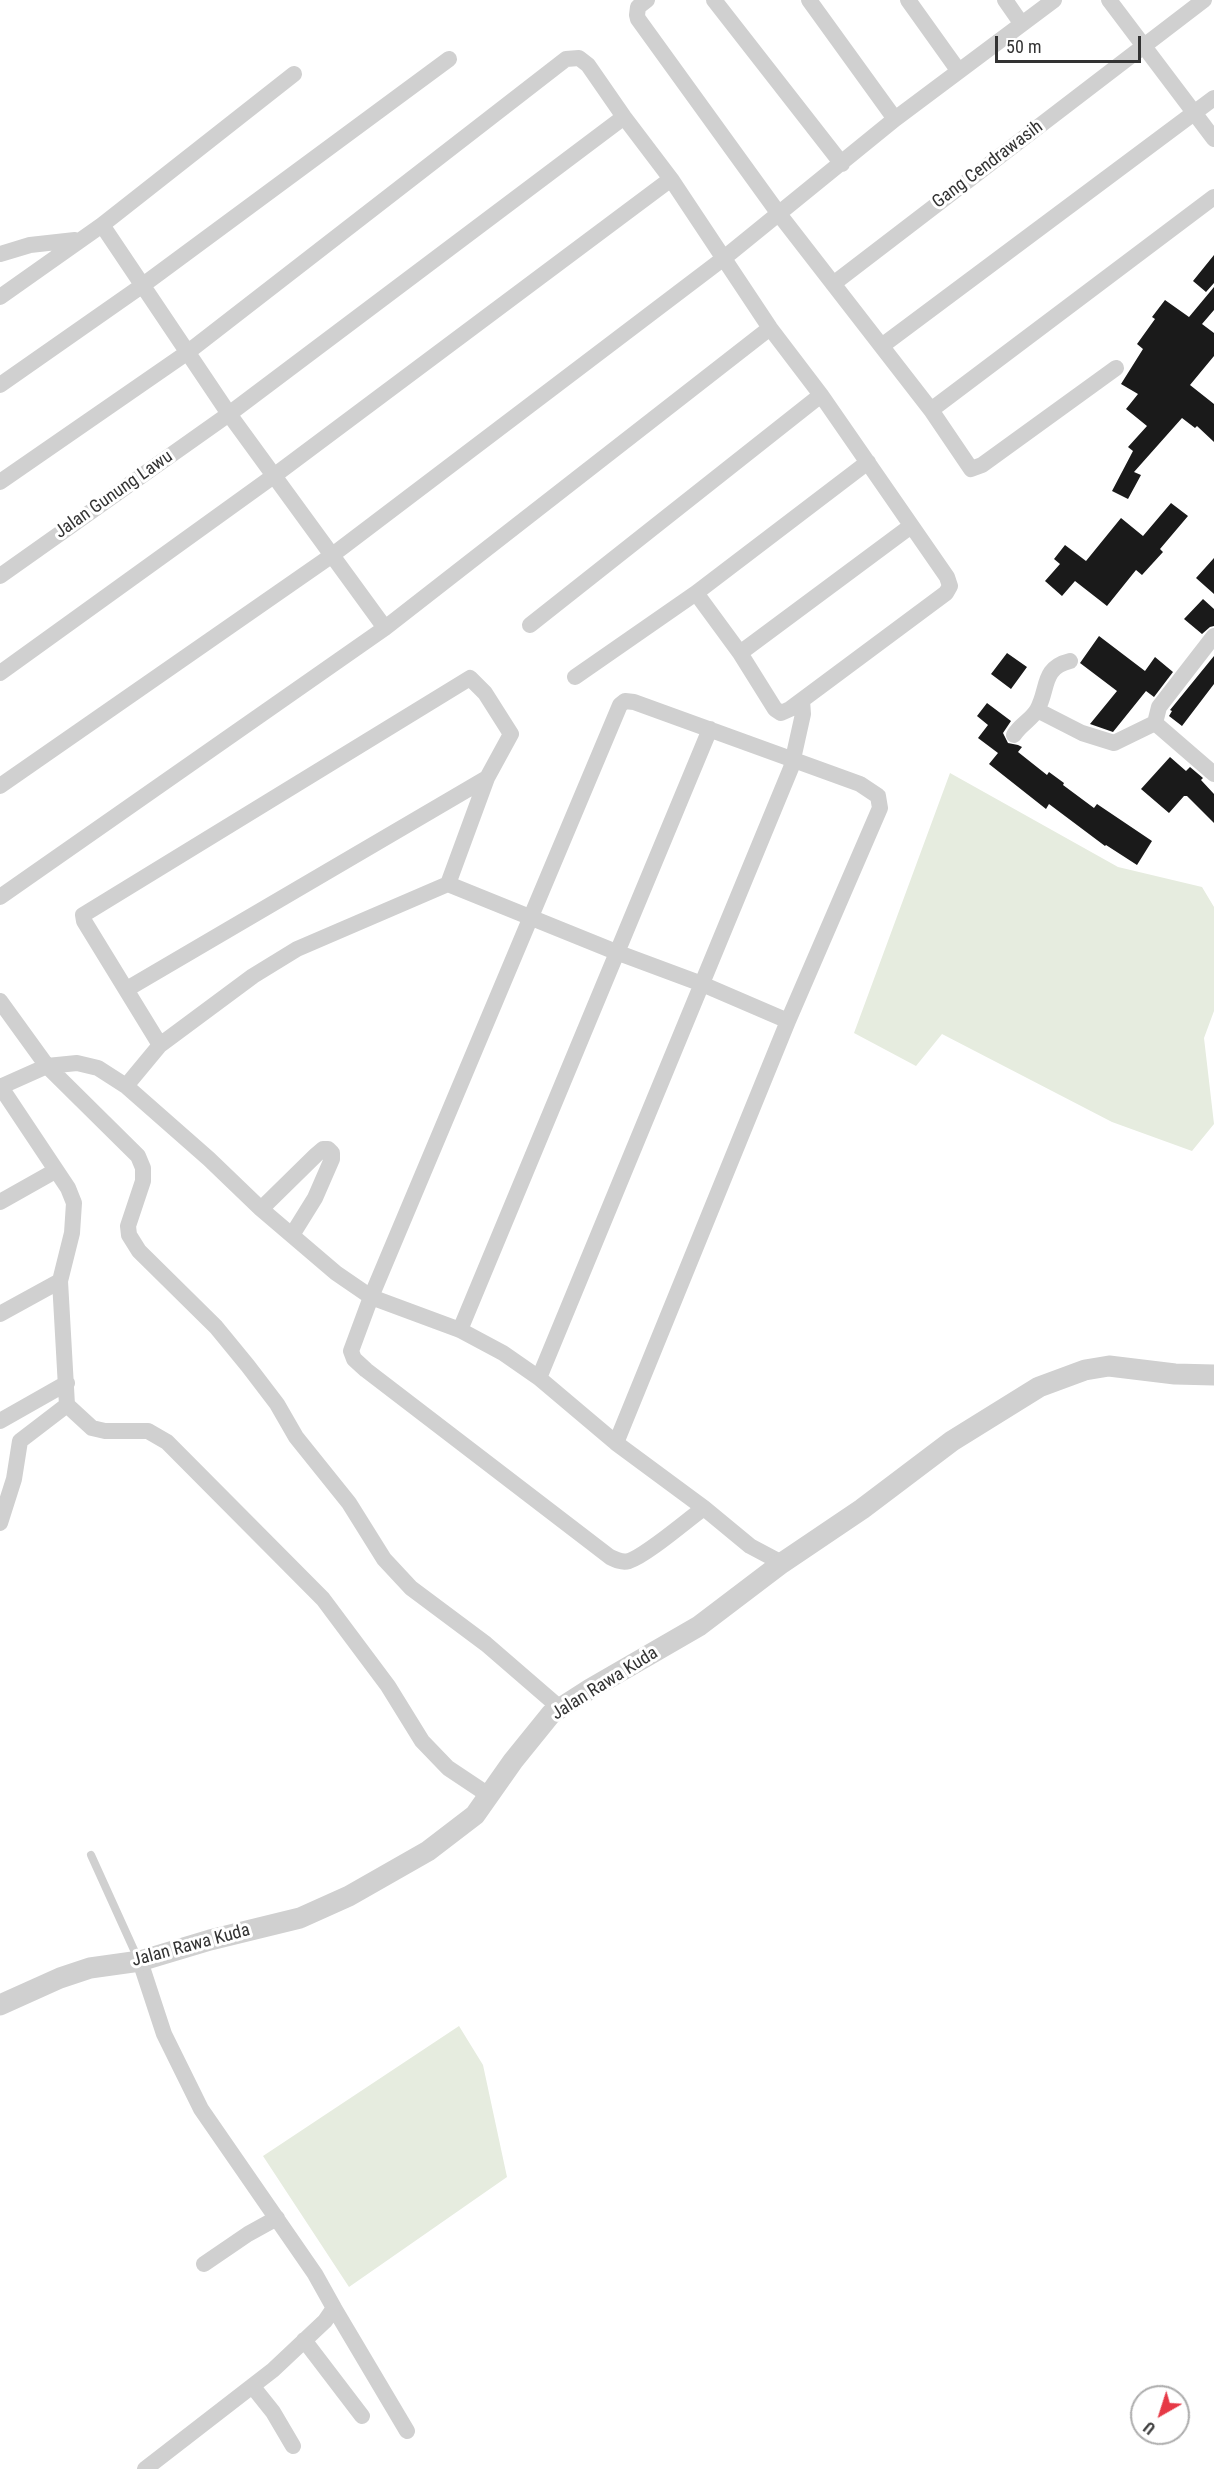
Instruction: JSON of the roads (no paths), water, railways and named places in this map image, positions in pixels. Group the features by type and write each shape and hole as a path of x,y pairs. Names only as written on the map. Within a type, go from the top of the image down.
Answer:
{"street":[{"path":"647,0 638,7 638,20 779,214 883,345 971,469 976,468 1116,368"},
{"path":"714,0 842,164"},
{"path":"809,0 895,119"},
{"path":"908,0 958,70"},
{"path":"1005,0 1021,23"},
{"path":"0,786 331,556 724,258 895,119 1054,0"},
{"path":"1109,0 1214,139"},
{"name":"Gang Cendrawasih","path":"833,284 1204,0"},
{"path":"0,482 188,352 566,59 579,58 588,65 671,179 771,328 821,395 912,526 950,586 946,593 802,700 781,713 775,709 740,653 696,593"},
{"path":"0,385 144,285 449,59"},
{"path":"0,297 79,239 102,225 294,74"},
{"path":"883,345 1214,98"},
{"name":"Jalan Gunung Lawu","path":"0,576 229,414 624,117"},
{"path":"0,673 275,475 671,179"},
{"path":"931,410 1214,197"},
{"path":"102,225 229,414 385,628"},
{"path":"0,254 30,245 79,239"},
{"path":"0,897 385,628 771,328"},
{"path":"531,625 821,395"},
{"path":"575,677 696,593 868,462"},
{"path":"740,653 912,526"},
{"path":"1155,723 1159,707 1214,636"},
{"path":"1014,735 1037,711 1053,669 1070,661"},
{"path":"160,1045 84,921 83,915 470,678 485,693 511,734 487,778 448,884"},
{"path":"539,1378 794,759 803,714 802,700"},
{"path":"616,1443 788,1021 880,808 878,796 860,784 634,702 625,701 620,705 371,1297 351,1351 358,1364 610,1557 620,1562 629,1561 704,1508"},
{"path":"1037,711 1082,733 1113,743 1155,723"},
{"path":"1155,723 1214,774"},
{"path":"460,1330 710,729"},
{"path":"127,989 487,778"},
{"path":"126,1086 160,1045 224,996 274,962 307,945 448,884 702,984 788,1021"},
{"path":"0,1001 47,1065 138,1156 143,1168 142,1181 128,1226 129,1235 139,1251 216,1327 248,1366 277,1404 296,1437 349,1503 384,1559 411,1588 486,1644 560,1708"},
{"path":"490,1796 448,1768 422,1740 388,1686 323,1599 167,1442 148,1431 105,1431 92,1428 67,1405 60,1281 72,1233 74,1203 69,1188 55,1171 0,1087 47,1065 76,1063 99,1068 126,1086 209,1159 261,1209 336,1273 371,1297 460,1330 503,1353 539,1378 616,1443 704,1508 750,1546 782,1563"},
{"path":"261,1209 323,1149 332,1152 333,1159 315,1198 292,1235"},
{"path":"0,1202 55,1171"},
{"path":"0,1314 60,1281"},
{"name":"Jalan Rawa Kuda","path":"0,2005 60,1978 90,1968 140,1961 210,1940 300,1918 349,1896 428,1851 476,1815 551,1714 699,1626 782,1563 862,1509 952,1441 1039,1387 1085,1370 1109,1366 1175,1374 1214,1375"},
{"path":"0,1421 67,1383"},
{"path":"0,1522 14,1479 20,1441 67,1405"},
{"path":"140,1961 164,2034 201,2109 277,2218 407,2431"},
{"path":"204,2264 248,2234 277,2218"},
{"path":"145,2469 253,2387 325,2321 334,2308"},
{"path":"304,2340 362,2416"},
{"path":"253,2387 273,2412 293,2446"}],"lane":[{"path":"91,1855 140,1961"}]}
